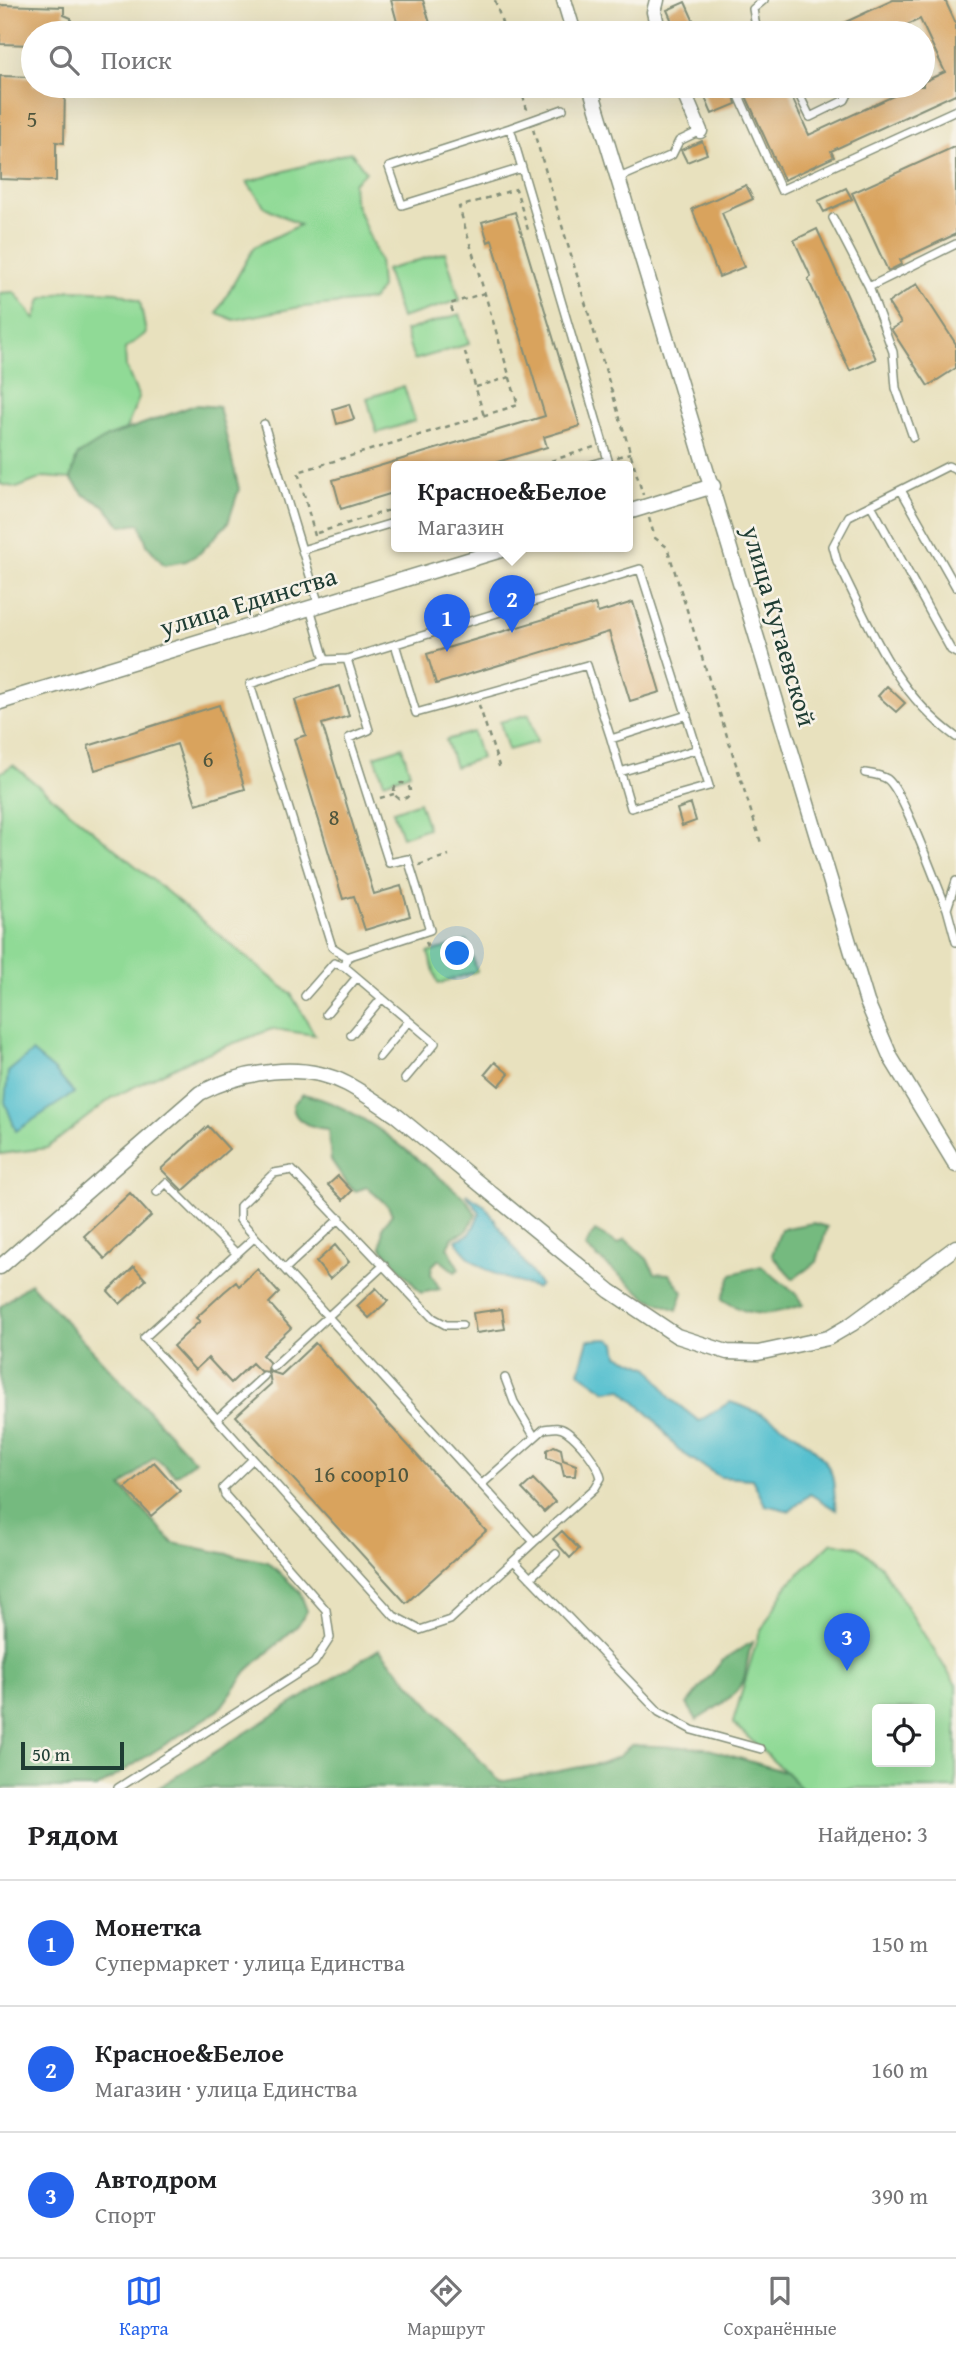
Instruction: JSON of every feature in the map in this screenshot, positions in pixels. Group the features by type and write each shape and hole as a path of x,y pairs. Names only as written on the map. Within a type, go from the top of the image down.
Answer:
{"street":[{"path":"564,0 570,21"},
{"path":"656,21 654,12 657,0"},
{"name":"улица Кугаевской","path":"594,98 867,1002 891,1058 956,1165"},
{"path":"686,98 700,131"},
{"path":"633,510 713,486"},
{"name":"улица Единства","path":"0,702 495,552"},
{"path":"0,1267 200,1093 241,1077 282,1071 344,1082 369,1097 397,1116 610,1291 677,1336 715,1349 758,1353 828,1338 852,1324 956,1247"}],"lane":[{"path":"755,21 753,9 764,0"},
{"path":"740,98 780,190 956,110"},
{"path":"801,98 810,117 846,98"},
{"path":"522,168 402,205 389,167 564,109"},
{"path":"510,128 608,460 605,461"},
{"path":"619,178 672,155 679,141 700,131"},
{"path":"833,218 869,287 892,352 896,388 913,437"},
{"path":"869,287 956,244"},
{"path":"264,424 302,550 325,660"},
{"path":"956,470 948,466 849,516 833,546 837,561 894,672 915,703 956,736"},
{"path":"901,490 956,587"},
{"path":"871,505 951,650 956,653"},
{"path":"302,550 391,524"},
{"path":"347,957 332,947 250,684 325,660 347,659 395,644 640,569 709,786 631,808 587,665 416,713 395,644"},
{"path":"347,659 369,730 349,738 389,863 408,859 430,930 347,957"},
{"path":"611,739 687,715"},
{"path":"620,772 698,749"},
{"path":"865,773 886,778 903,797 917,841 947,909 956,942"},
{"path":"947,909 956,881"},
{"path":"345,967 347,957"},
{"path":"305,996 334,963 345,967 435,1043 405,1079"},
{"path":"326,1014 357,977"},
{"path":"351,1035 382,998"},
{"path":"379,1057 410,1021"},
{"path":"463,1325 446,1325 433,1318 299,1174 284,1169 274,1173 240,1206 240,1220 534,1542"},
{"path":"157,1192 166,1183 237,1254"},
{"path":"285,1269 340,1218"},
{"path":"255,1237 144,1338 394,1616 405,1624 420,1630 450,1620 595,1488 601,1478 599,1468 567,1431 557,1427 544,1429 534,1436 482,1484"},
{"path":"273,1367 384,1265"},
{"path":"216,1419 264,1376"},
{"path":"505,1378 514,1402 534,1436"},
{"path":"118,1788 314,1663 330,1638 326,1610 225,1495 223,1488 253,1459"},
{"path":"530,1578 556,1554"},
{"path":"514,1561 659,1712 692,1730 761,1749"}],"path":[{"path":"495,0 501,21"},
{"path":"524,98 633,461"},
{"path":"391,510 317,533 298,472 518,405 459,207 516,189 531,241"},
{"path":"453,312 450,304 484,293"},
{"path":"465,352 484,415"},
{"path":"475,387 510,377"},
{"path":"552,461 594,448 590,435"},
{"path":"633,462 655,538 667,547 761,844"},
{"path":"476,696 500,769"},
{"path":"401,782 409,785 408,796 402,799 396,797 395,786 401,782"},
{"path":"410,867 449,855"}],"green space":[{"path":"351,152 366,172 353,183 354,199 379,260 381,288 372,300 295,308 234,320 217,313 254,247 300,225 265,207 247,182"},
{"path":"445,252 460,300 401,318 386,270"},
{"path":"70,290 117,292 140,301 146,333 125,349 126,367 139,398 126,429 77,456 71,479 44,477 17,488 0,484 0,293 14,292 35,319 41,299"},
{"path":"460,314 469,344 414,360 405,331"},
{"path":"404,386 415,421 377,433 367,398"},
{"path":"195,405 219,407 239,489 228,523 200,553 186,561 164,565 147,545 140,524 121,526 104,505 84,495 71,479 77,456 107,437"},
{"path":"529,714 537,742 508,750 500,722"},
{"path":"473,732 481,758 455,767 446,740"},
{"path":"402,747 410,773 384,782 375,756"},
{"path":"13,765 291,994 315,1035 272,1029 194,1058 113,1097 47,1148 0,1154 0,773"},
{"path":"419,802 428,828 402,837 393,811"},
{"path":"467,941 477,971 438,984 428,953"},
{"path":"303,1094 326,1101 369,1123 465,1198 476,1214 466,1231 453,1237 448,1247 459,1269 455,1272 439,1259 432,1266 431,1274 440,1289 421,1293 381,1247 383,1226 392,1214 388,1206 367,1187 356,1191 349,1186 331,1160 328,1129 304,1123 296,1115 293,1104"},
{"path":"813,1223 827,1227 817,1262 793,1279 772,1255 781,1229"},
{"path":"595,1231 618,1244 625,1239 647,1259 655,1273 669,1274 683,1292 677,1310 647,1298 585,1247"},
{"path":"761,1266 796,1294 803,1305 761,1314 743,1310 722,1299 732,1274"},
{"path":"30,1283 195,1461 175,1475 154,1457 122,1487 173,1543 268,1562 300,1592 307,1611 298,1625 247,1671 219,1710 97,1788 0,1788 0,1307"},
{"path":"832,1542 858,1547 880,1565 956,1685 956,1788 802,1788 733,1723 758,1636 788,1584"},
{"path":"752,1642 743,1682 726,1701 697,1720 687,1704 722,1661"},
{"path":"379,1649 500,1782 602,1763 618,1757 631,1745 705,1748 786,1772 802,1788 158,1788"}],"water":[{"path":"32,1052 54,1070 74,1093 16,1131 5,1102 8,1072"},
{"path":"466,1194 485,1206 540,1285 537,1288 490,1272 463,1250 456,1240 470,1234 480,1213"},
{"path":"609,1339 616,1343 618,1355 650,1368 671,1399 699,1421 730,1402 757,1412 801,1438 824,1460 831,1472 836,1510 810,1494 790,1511 765,1505 752,1479 720,1477 678,1450 655,1420 621,1389 606,1391 579,1372 588,1340"}],"building":[{"path":"391,0 423,0 429,21 397,21"},
{"path":"893,0 945,0 956,24 956,96 955,94 831,151 834,157 784,180 747,98 792,98 809,135 889,98 935,98 935,77 945,72 935,51 935,21 848,21"},
{"path":"685,2 694,21 672,21 667,10"},
{"path":"0,5 64,7 64,15 71,18 71,21 21,21 21,45 0,44"},
{"path":"0,76 21,77 21,98 65,98 64,143 56,142 56,181 0,179"},
{"path":"705,98 735,98 736,104 712,114"},
{"path":"702,141 707,154 687,162 681,150"},
{"path":"956,146 956,234 900,260 902,264 888,271 852,193"},
{"path":"746,185 753,199 722,213 744,267 719,277 692,209"},
{"path":"846,188 852,199 824,212 818,201"},
{"path":"515,212 580,426 544,437 547,447 501,461 396,461 545,416 492,240 488,242 482,222"},
{"path":"817,229 876,359 850,371 808,279 811,277 794,240"},
{"path":"917,284 956,344 956,368 928,386 891,329 901,323 888,303"},
{"path":"349,404 354,419 337,424 333,409"},
{"path":"391,462 391,494 341,509 333,480"},
{"path":"633,602 660,692 630,701 609,632 436,684 427,654 595,604 598,613"},
{"path":"340,686 349,716 322,724 374,894 401,886 410,916 365,930 354,896 343,899 294,739 306,735 295,700"},
{"path":"887,686 905,703 896,712 878,696"},
{"path":"219,705 245,789 196,804 177,744 95,770 88,746"},
{"path":"691,804 696,821 682,826 677,809"},
{"path":"495,1062 509,1074 499,1086 485,1074"},
{"path":"208,1126 229,1149 183,1191 161,1169"},
{"path":"338,1176 352,1191 343,1200 328,1185"},
{"path":"130,1193 151,1216 105,1259 84,1236"},
{"path":"335,1245 349,1262 330,1279 316,1262"},
{"path":"134,1267 146,1280 120,1304 108,1291"},
{"path":"257,1269 279,1293 269,1303 291,1328 262,1355 269,1362 268,1371 281,1375 315,1343 486,1531 406,1603 236,1416 271,1384 269,1372 260,1371 252,1363 231,1383 208,1358 195,1370 173,1346 200,1321 196,1318 224,1292 236,1282 239,1286"},
{"path":"376,1288 388,1301 369,1318 357,1306"},
{"path":"502,1309 505,1329 476,1333 473,1313"},
{"path":"554,1446 561,1449 563,1460 576,1465 575,1476 564,1476 561,1463 547,1458 547,1450"},
{"path":"154,1462 180,1491 151,1516 125,1488"},
{"path":"533,1479 555,1502 544,1512 522,1489"},
{"path":"562,1531 579,1549 570,1558 553,1539"}],"place":[{"name":"Красное&Белое","path":"512,633"},
{"name":"Монетка","path":"447,652"},
{"name":"Автодром","path":"847,1671"}]}
